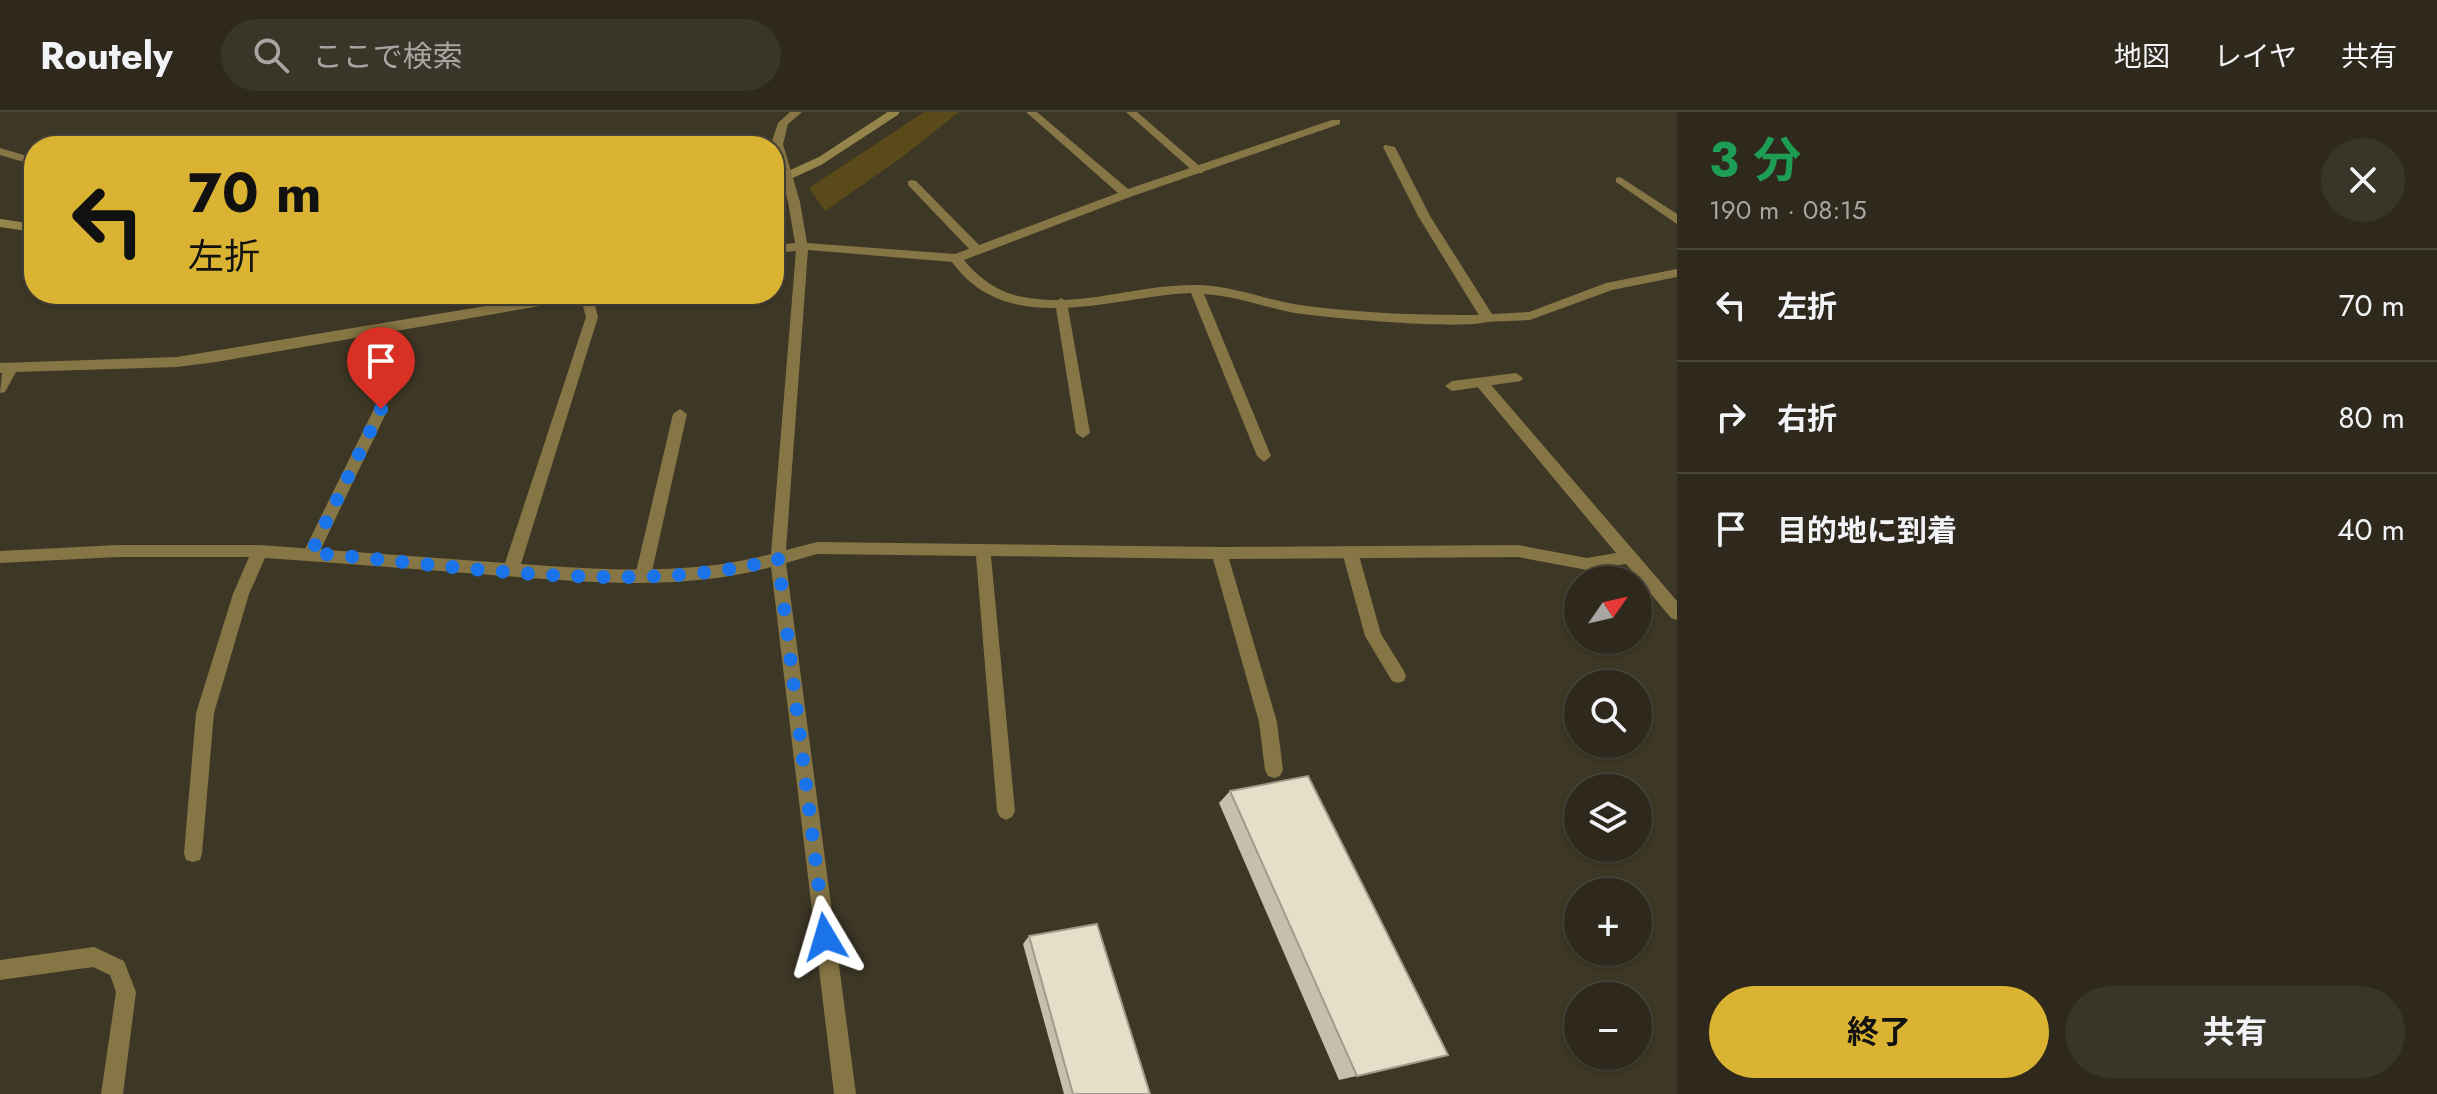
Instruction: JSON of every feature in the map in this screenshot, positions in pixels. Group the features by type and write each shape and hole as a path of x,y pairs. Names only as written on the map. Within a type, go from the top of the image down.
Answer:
{"street":[{"path":"779,136 783,123 797,112"},
{"path":"1031,112 1126,194"},
{"path":"1131,112 1199,171"},
{"path":"784,248 802,246 956,258 1126,194 1336,122"},
{"path":"1389,147 1424,216 1488,319"},
{"path":"0,151 24,159"},
{"path":"784,174 794,202 802,246 778,559 845,1094"},
{"path":"1620,180 1677,220"},
{"path":"912,183 977,250"},
{"path":"956,258 965,272 996,292 1021,301 1061,302 1196,289 1233,293 1297,309 1398,321 1530,316 1596,289 1677,273"},
{"path":"1196,289 1264,456"},
{"path":"1061,302 1083,433"},
{"path":"0,388 6,368 177,362 526,304"},
{"path":"511,570 592,317 587,304"},
{"path":"1452,386 1516,378"},
{"path":"1481,382 1677,613"},
{"path":"311,553 381,409"},
{"path":"643,576 680,414"},
{"path":"0,557 117,551 260,551 511,570 643,576 740,569 817,548 1219,553 1518,551 1587,564 1628,557"},
{"path":"193,853 205,713 241,594 260,551"},
{"path":"983,551 1006,811"},
{"path":"1350,552 1373,636 1398,676"},
{"path":"1219,553 1268,722 1274,770"},
{"path":"0,970 94,957 117,968 126,992 112,1094"}],"shaded area":[{"path":"924,112 959,112 901,158 825,211 809,188"}],"building":[{"path":"1308,776 1448,1055 1357,1076 1230,791"},
{"path":"1097,924 1150,1094 1073,1094 1029,936"}],"waterway":[{"path":"784,177 820,161 895,112"},
{"path":"0,223 24,227"}],"route":[{"path":"381,409 311,553 566,574 643,576 740,569 778,559 825,937"}]}
